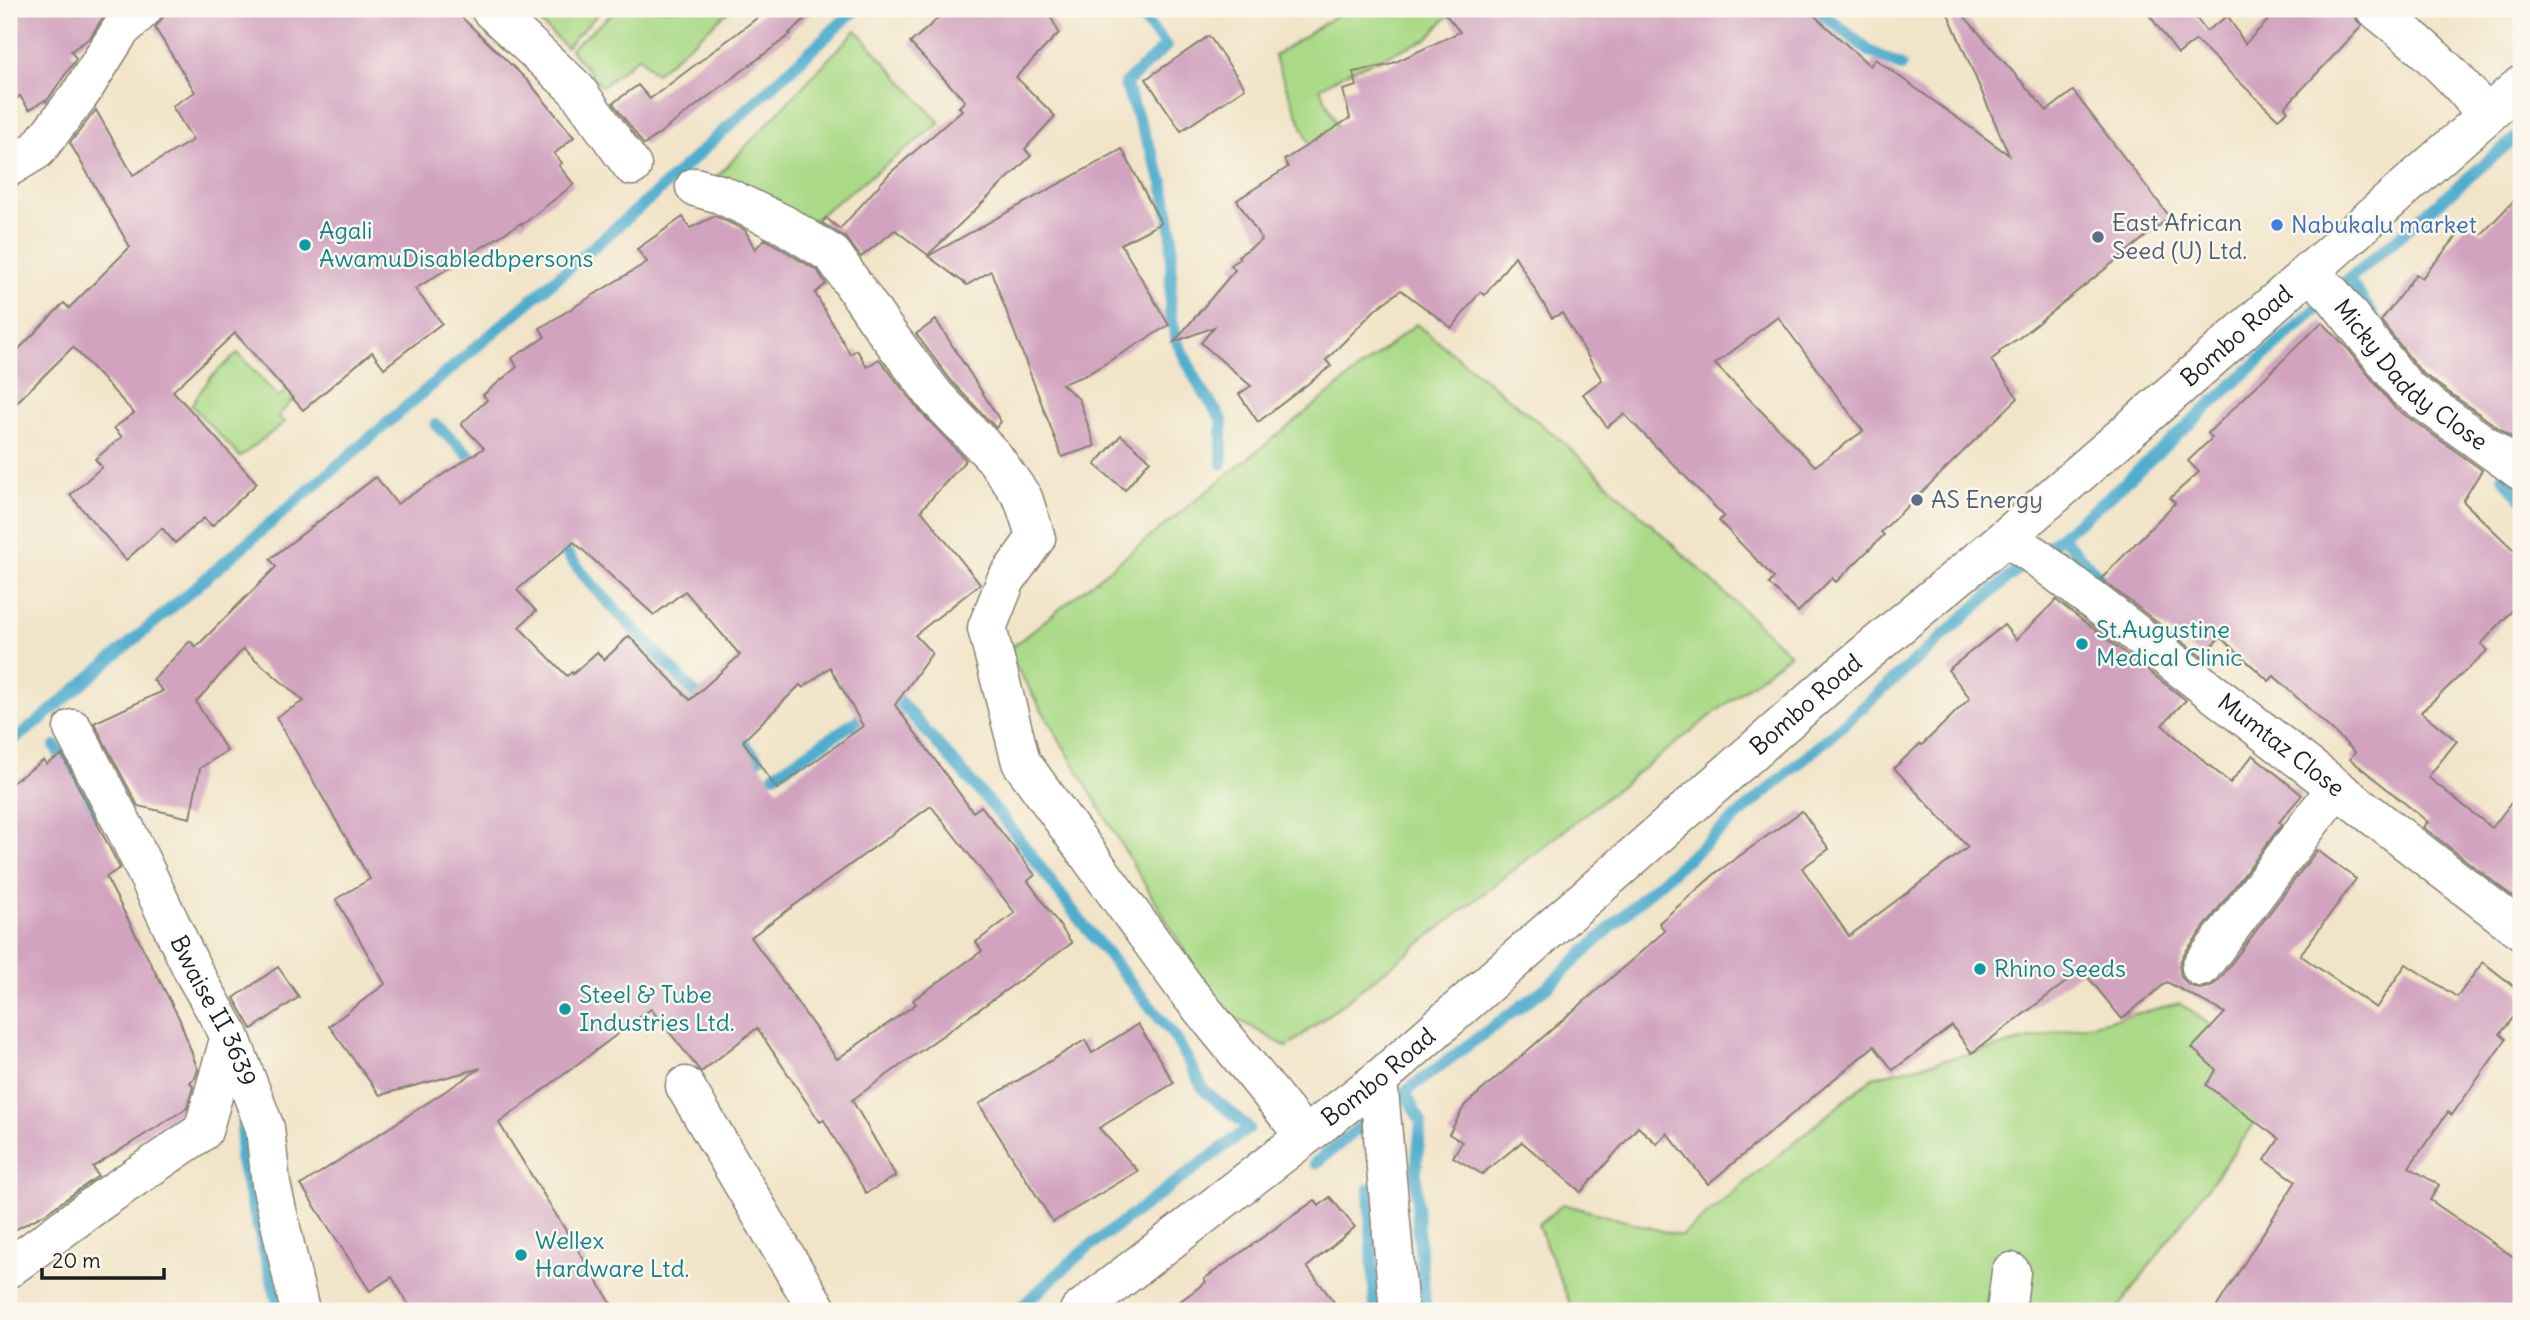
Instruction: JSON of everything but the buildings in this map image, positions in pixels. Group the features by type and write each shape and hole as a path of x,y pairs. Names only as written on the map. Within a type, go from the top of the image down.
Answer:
{"street":[{"path":"9,167 37,150 81,93 120,31 143,9"},
{"path":"490,9 576,89 632,166"},
{"path":"2375,9 2403,31 2471,95 2486,116"},
{"name":"Bombo Road","path":"1079,1311 1378,1080 1841,674 2006,537 2179,387 2521,85"},
{"path":"695,187 720,194 783,224 833,255 936,397 994,457 1023,498 1036,538 1006,580 987,628 1021,762 1188,992 1304,1135"},
{"name":"Micky Daddy Close","path":"2308,271 2333,295 2407,390 2521,471"},
{"name":"Mumtaz Close","path":"2006,537 2034,555 2521,930"},
{"name":"Bwaise II 3639","path":"73,729 126,830 194,973 230,1036 265,1128 271,1184 300,1311"},
{"path":"2201,967 2336,788"},
{"path":"9,1268 203,1130 230,1036"},
{"path":"1378,1080 1399,1311"},
{"path":"685,1086 818,1311"},
{"path":"2006,1311 2011,1272"}],"green space":[{"path":"526,9 603,9 566,47"},
{"path":"618,9 725,9 728,12 655,74 639,56 602,87 570,49"},
{"path":"1346,9 1454,9 1427,39 1350,71 1320,88 1346,144 1316,161 1274,56"},
{"path":"856,30 940,123 800,230 708,186"},
{"path":"1416,324 1562,441 1790,654 1287,1047 1218,1008 1007,651"},
{"path":"238,353 278,397 288,390 297,396 278,416 285,422 240,457 191,405 210,378"},
{"path":"2180,1003 2286,1081 2116,1311 1573,1311 1538,1225 1563,1204 1681,1236 1873,1077"}],"waterway":[{"path":"9,743 40,720 654,195 856,9"},
{"path":"1135,9 1166,46 1125,84 1163,182 1172,235 1170,313 1178,344 1200,387 1222,420 1222,464"},
{"path":"1817,9 1869,51 1901,66"},
{"path":"1315,1163 1548,986 1650,891 1827,739 2034,555 2111,495 2350,278 2521,133"},
{"path":"2348,279 2381,330"},
{"path":"436,425 482,467"},
{"path":"2503,477 2521,498"},
{"path":"2065,532 2061,536 2120,600"},
{"path":"554,538 593,586 707,706"},
{"path":"774,775 895,696 1004,819 1082,923 1175,1037 1204,1090 1249,1128 1082,1252 1017,1311"},
{"path":"739,739 758,759"},
{"path":"55,746 97,814"},
{"path":"1405,1092 1421,1122 1416,1171 1418,1230 1426,1311"},
{"path":"244,1111 240,1158 280,1311"},
{"path":"1369,1189 1375,1311"}],"place":[{"name":"Nabukalu market","path":"2277,225"},
{"name":"East African Seed (U) Ltd.","path":"2098,237"},
{"name":"Agali AwamuDisabledbpersons","path":"305,245"},
{"name":"AS Energy","path":"1917,500"},
{"name":"St.Augustine Medical Clinic","path":"2082,644"},
{"name":"Rhino Seeds","path":"1980,969"},
{"name":"Steel & Tube Industries Ltd.","path":"565,1009"},
{"name":"Wellex Hardware Ltd.","path":"521,1255"}]}
